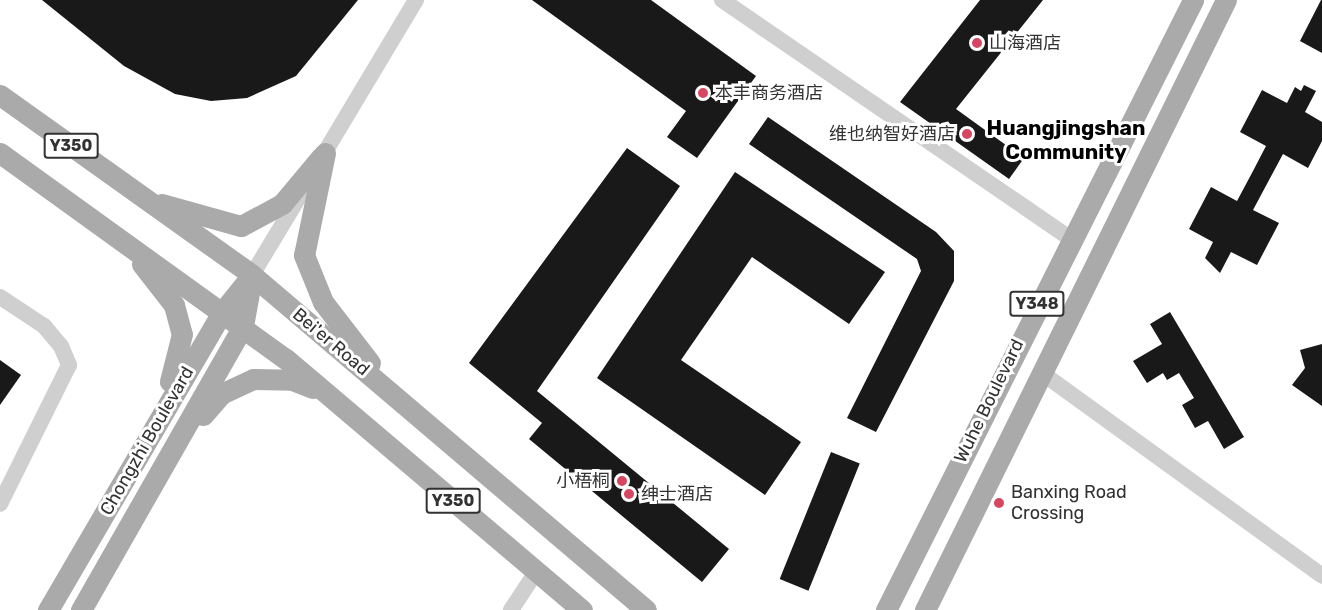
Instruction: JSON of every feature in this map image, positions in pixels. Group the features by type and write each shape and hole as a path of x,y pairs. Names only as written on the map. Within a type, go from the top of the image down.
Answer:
{"main road":[{"name":"Wuhe Boulevard","path":"886,610 1193,0"},
{"name":"Wuhe Boulevard","path":"925,610 1226,0"},
{"name":"Bei'er Road","path":"0,95 252,275 646,610"},
{"name":"Y350","path":"0,153 243,326 325,392 582,610"},
{"path":"142,197 241,226 282,204 325,153"},
{"path":"325,153 306,225 307,265 323,302 392,393"},
{"path":"111,231 158,281 174,305 182,334 152,433"},
{"name":"Chongzhi Boulevard","path":"48,610 223,311 252,275"},
{"name":"Chongzhi Boulevard","path":"81,610 243,326 252,275"},
{"path":"171,452 221,394 253,380 292,380 325,392"}],"street":[{"name":"Chongzhi Boulevard","path":"252,275 416,0"},
{"path":"722,0 1073,240"},
{"path":"0,297 44,326 61,346 69,365 0,504"},
{"path":"1042,373 1322,576"},
{"path":"511,610 536,572"}],"building":[{"path":"42,0 358,0 296,76 247,98 211,101 175,94 124,66"},
{"name":"本丰商务酒店","path":"532,0 651,0 756,76 697,158 667,137 686,111"},
{"name":"山海酒店","path":"980,0 1043,0 956,109 1024,158 1009,179 900,102"},
{"path":"1322,0 1322,53 1300,41"},
{"path":"1304,85 1316,91 1305,112 1322,122 1322,141 1308,168 1283,154 1253,210 1279,223 1257,265 1231,252 1220,273 1205,258 1213,242 1189,229 1211,187 1237,201 1253,171 1266,146 1240,132 1262,90 1287,103 1295,87 1301,91"},
{"path":"768,117 936,232 954,251 954,281 876,432 847,418 921,271 917,259 749,144"},
{"path":"627,148 680,186 537,391 729,549 702,582 529,439 542,423 469,363"},
{"path":"735,172 885,272 849,324 752,257 681,360 801,442 765,495 597,378"},
{"path":"1170,312 1244,437 1224,449 1208,421 1195,428 1182,405 1194,398 1179,373 1167,380 1163,373 1147,383 1133,361 1162,344 1150,324"},
{"path":"1322,344 1322,406 1292,385 1305,368 1300,350"},
{"path":"0,360 21,375 0,405"},
{"path":"831,452 860,464 808,591 780,579"}],"place":[{"name":"山海酒店","path":"977,43"},
{"name":"本丰商务酒店","path":"703,93"},
{"name":"维也纳智好酒店","path":"967,134"},
{"name":"小梧桐","path":"622,481"},
{"name":"绅士酒店","path":"629,494"},
{"name":"Banxing Road Crossing","path":"999,503"}],"district":[{"name":"Huangjingshan Community","path":"1066,140"}]}
